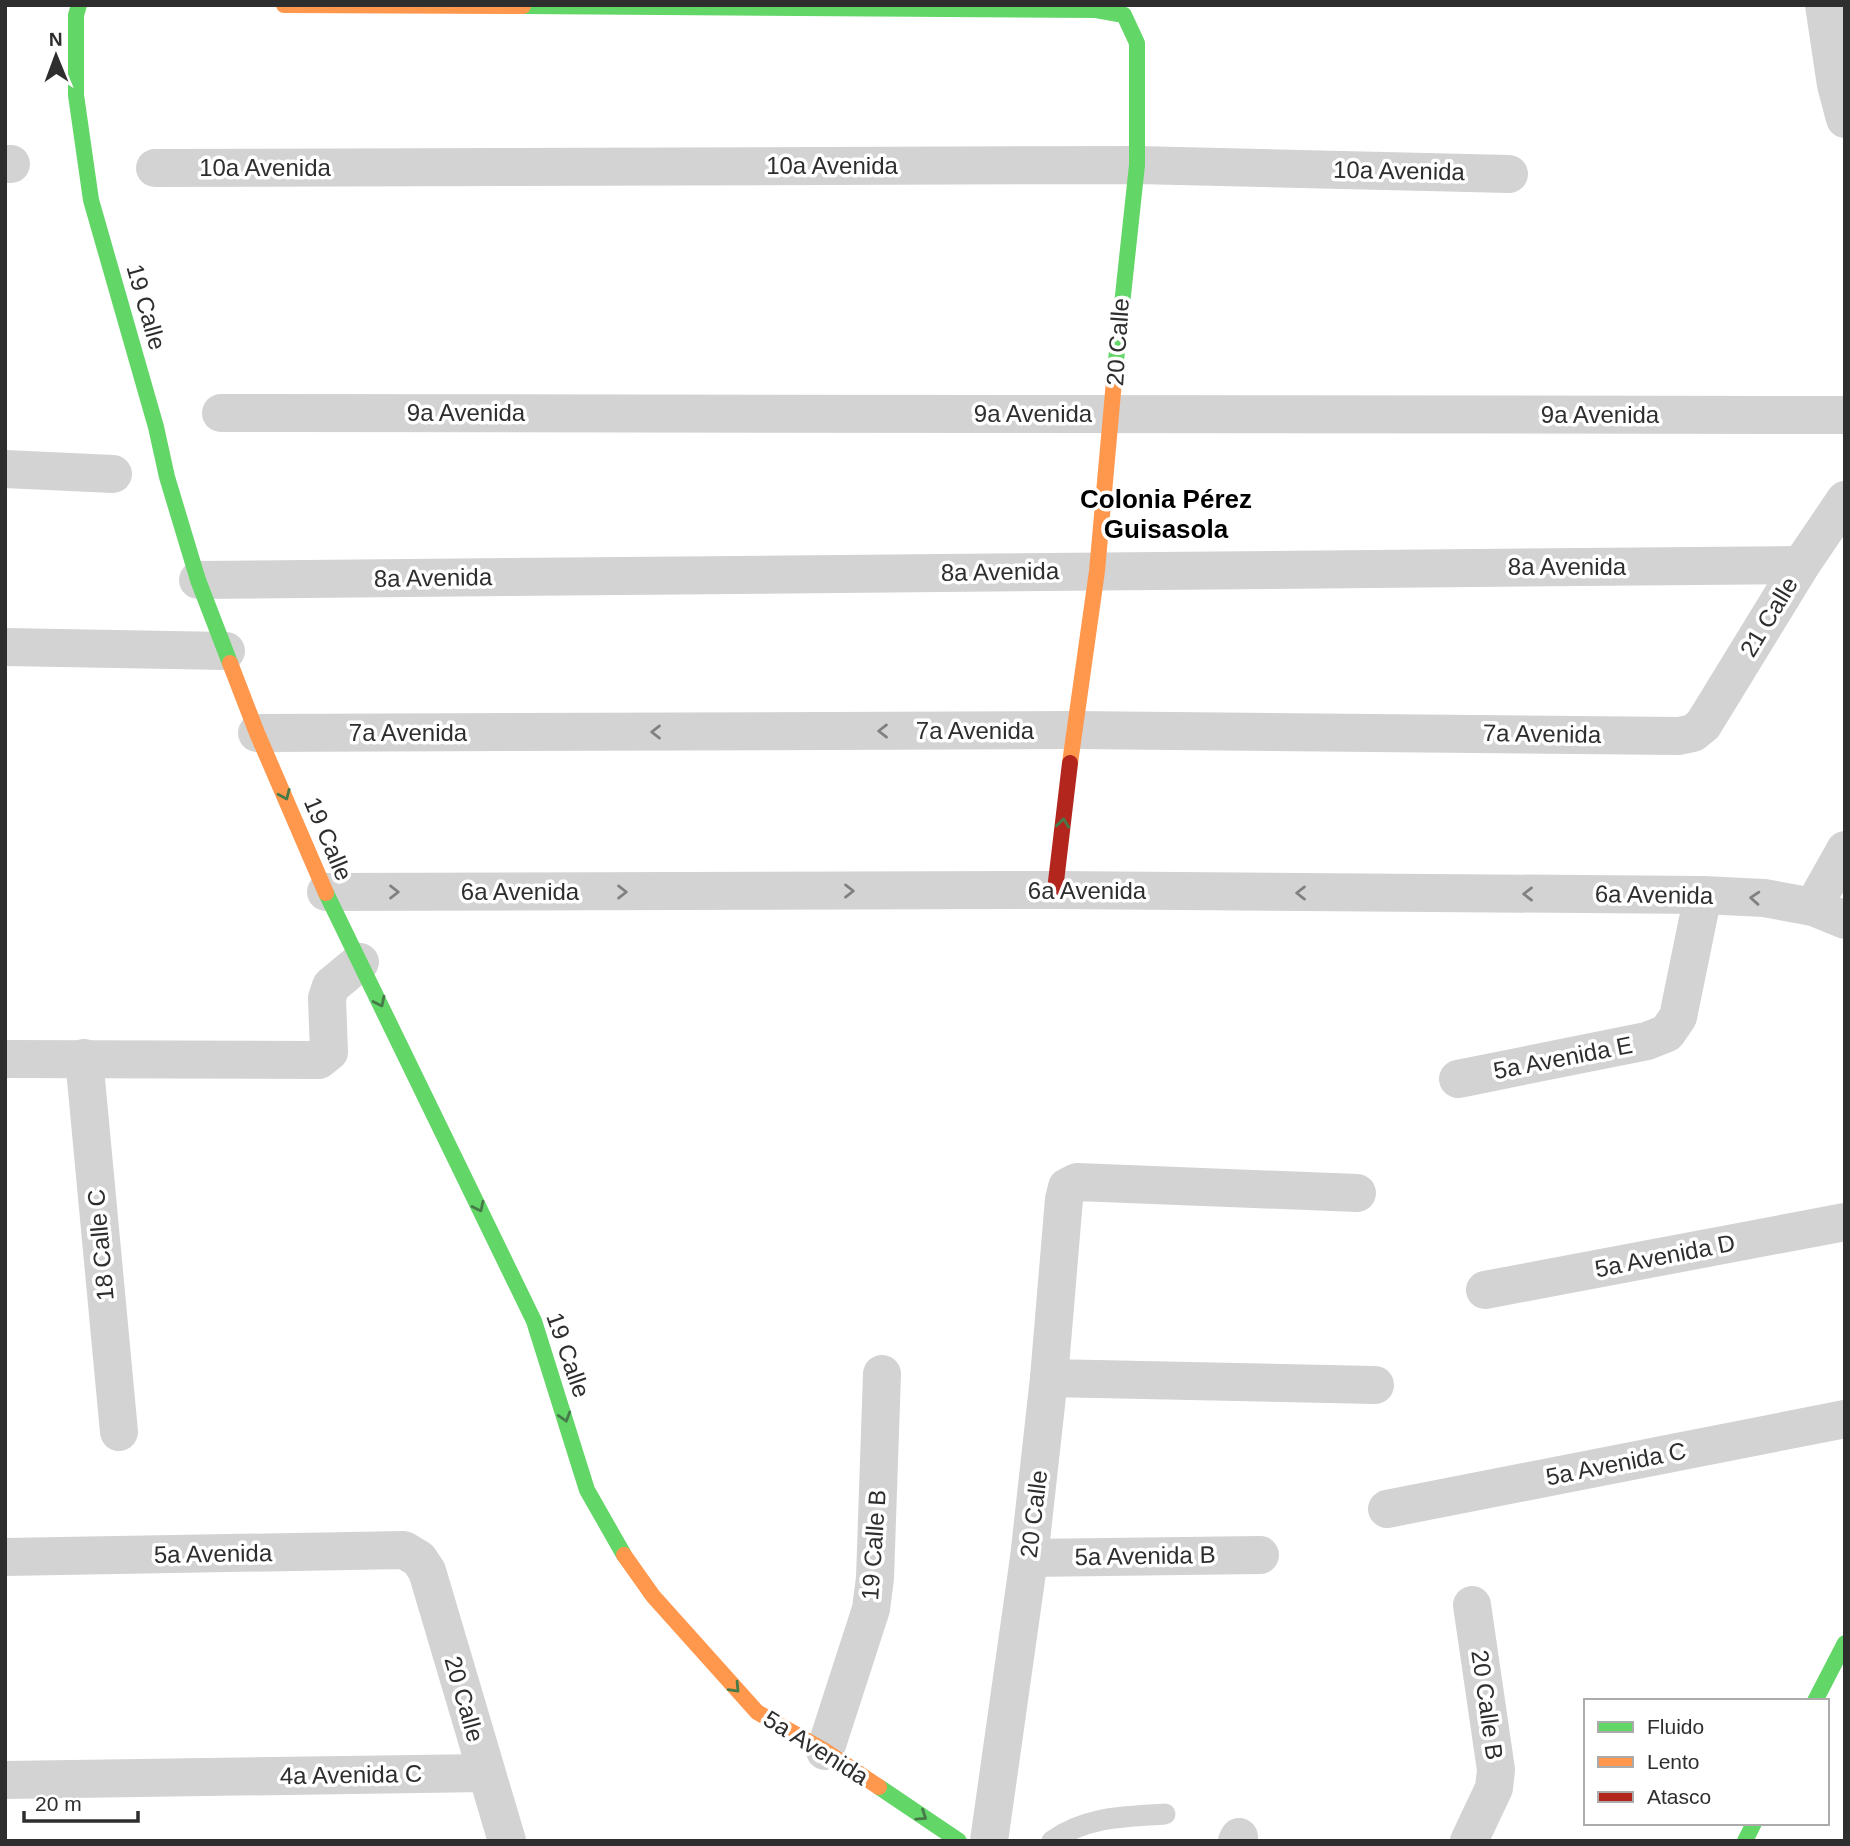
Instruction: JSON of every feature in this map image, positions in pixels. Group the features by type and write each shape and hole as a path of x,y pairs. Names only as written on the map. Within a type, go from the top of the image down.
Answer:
{"street":[{"name":"19 Calle","path":"79,5 76,15 76,94 90,200 198,580 257,733 326,892 534,1321 587,1490 627,1561 689,1638"},
{"name":"20 Calle","path":"284,5 1096,10 1124,15 1137,43 1137,165 1124,270 1097,571 1074,730 1055,891"},
{"path":"1824,5 1836,85 1845,118"},
{"name":"10a Avenida","path":"155,168 1137,165 1509,174"},
{"name":"9a Avenida","path":"221,413 1845,415"},
{"path":"5,469 113,474"},
{"name":"21 Calle","path":"1693,733 1703,725 1801,565 1845,500"},
{"name":"8a Avenida","path":"198,580 1801,565"},
{"path":"5,647 226,651"},
{"name":"7a Avenida","path":"257,733 1074,730 1679,736 1693,733"},
{"path":"1829,914 1845,850"},
{"name":"6a Avenida","path":"326,892 1055,891 1703,895 1764,898 1829,914"},
{"name":"5a Avenida E","path":"1458,1079 1647,1041 1667,1033 1678,1017 1703,895"},
{"path":"5,1059 318,1060 329,1052 327,998 331,986 360,962"},
{"name":"18 Calle C","path":"84,1058 119,1432"},
{"name":"20 Calle","path":"989,1841 1029,1558 1067,1187 1077,1182 1357,1193"},
{"name":"5a Avenida D","path":"1485,1290 1845,1222"},
{"name":"19 Calle B","path":"825,1751 871,1609 875,1578 882,1374"},
{"path":"1049,1378 1375,1385"},
{"name":"5a Avenida C","path":"1387,1509 1845,1419"},
{"name":"5a Avenida","path":"5,1557 404,1550 419,1559"},
{"name":"5a Avenida B","path":"1029,1558 1260,1555"},
{"name":"20 Calle","path":"419,1559 427,1570 507,1841"},
{"name":"20 Calle B","path":"1469,1841 1494,1788 1496,1770 1472,1605"},
{"name":"5a Avenida","path":"689,1638 757,1712 825,1751 959,1841"},
{"path":"1816,1699 1845,1643"},
{"name":"4a Avenida C","path":"5,1780 486,1773"},
{"path":"1745,1841 1753,1825"}],"lane":[{"path":"1052,1841 1066,1830 1100,1818 1165,1814"}],"traffic: fast":[{"path":"79,5 76,15 76,95 91,200 156,427 167,477 198,580 230,663"},
{"path":"523,6 1096,10 1124,15 1137,43 1137,165 1115,370"},
{"path":"326,893 534,1321 587,1490 624,1555"},
{"path":"1816,1699 1845,1643"},
{"path":"879,1787 959,1841"},
{"path":"1745,1841 1753,1825"}],"traffic: slow":[{"path":"284,5 523,6"},
{"path":"1070,763 1097,571 1115,370"},
{"path":"230,663 326,893"},
{"path":"624,1555 653,1596 757,1712 825,1751 879,1787"}],"traffic: jam":[{"path":"1055,890 1070,763"}],"district":[{"name":"Colonia Pérez Guisasola","path":"1166,514"}]}
